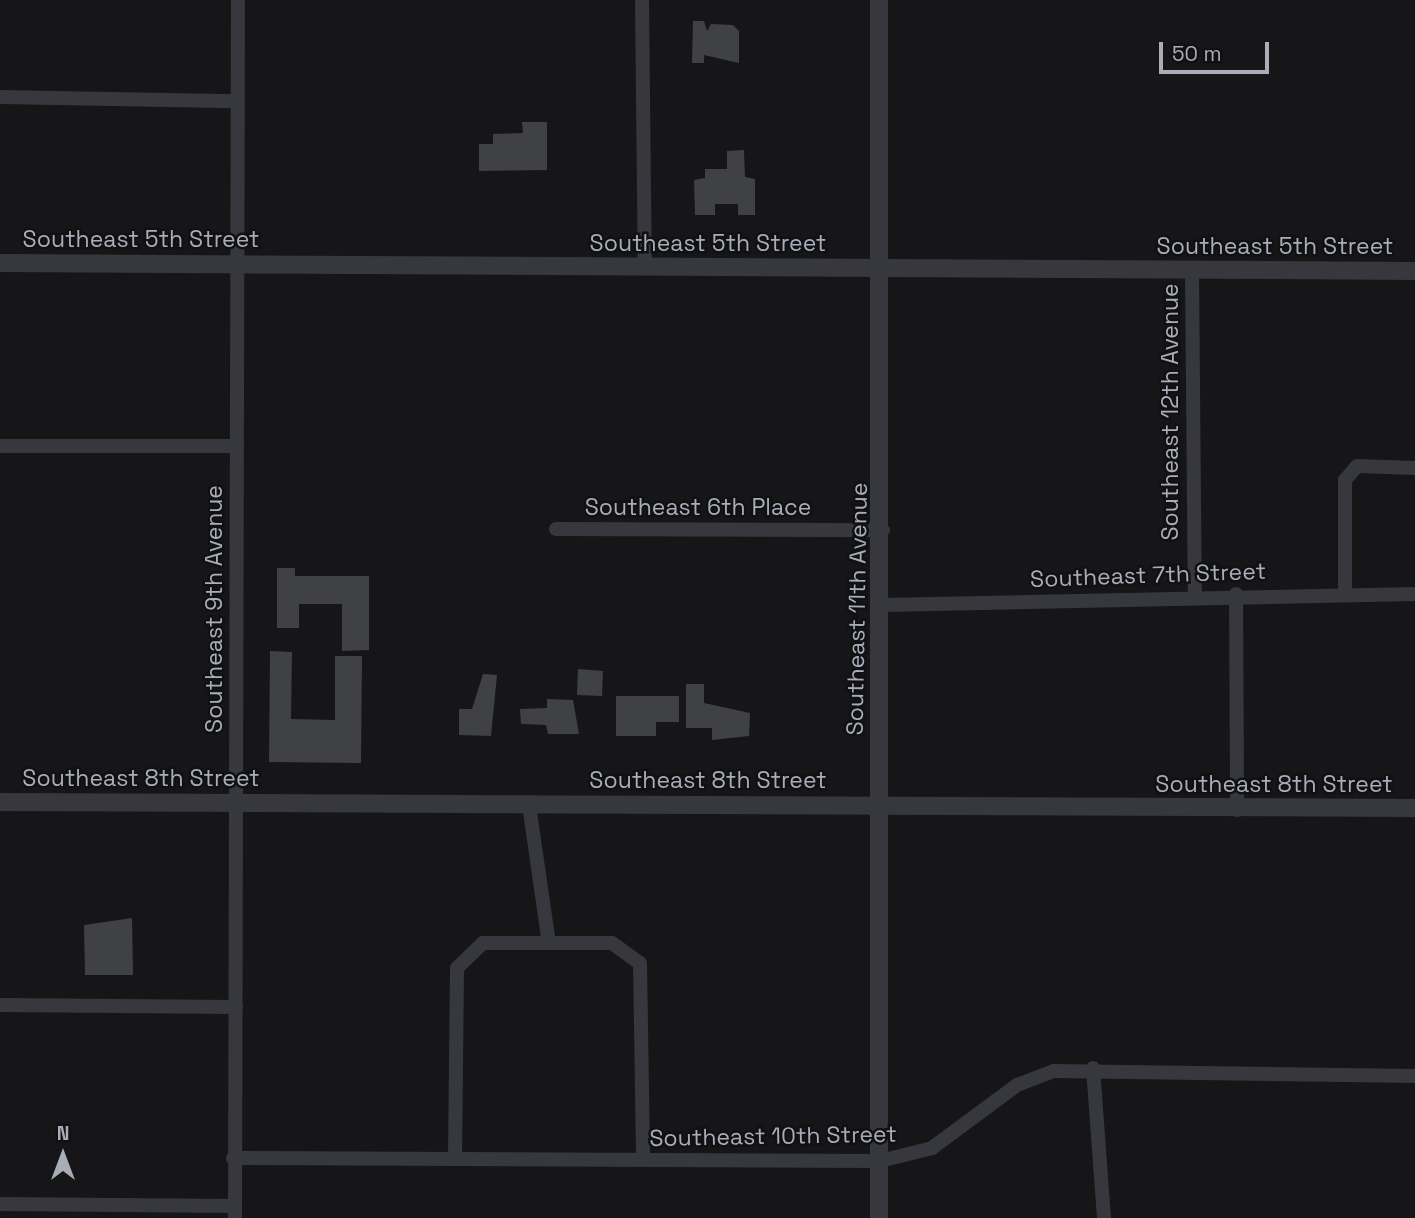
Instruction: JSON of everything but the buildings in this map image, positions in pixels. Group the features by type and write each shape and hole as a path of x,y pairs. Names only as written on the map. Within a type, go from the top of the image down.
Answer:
{"street":[{"name":"Southeast 9th Avenue","path":"235,1212 233,1158 237,802 238,0"},
{"path":"642,0 645,268"},
{"name":"Southeast 11th Avenue","path":"879,0 883,530 879,805 879,1218"},
{"path":"0,97 237,101"},
{"name":"Southeast 5th Street","path":"0,263 1415,271"},
{"name":"Southeast 12th Avenue","path":"1192,271 1195,595"},
{"path":"0,446 237,446"},
{"path":"1345,594 1345,480 1357,466 1415,468"},
{"name":"Southeast 6th Place","path":"556,529 883,530"},
{"path":"1236,594 1237,810"},
{"name":"Southeast 7th Street","path":"883,605 1236,594 1415,594"},
{"name":"Southeast 8th Street","path":"0,802 879,805 1237,810 1415,808"},
{"path":"529,805 549,943"},
{"path":"455,1159 457,968 483,943 612,943 640,963 643,1160"},
{"path":"0,1005 236,1007"},
{"path":"1093,1068 1104,1218"},
{"name":"Southeast 10th Street","path":"233,1158 880,1161 932,1148 1017,1085 1054,1071 1093,1068 1415,1076"},
{"path":"0,1204 235,1212"}]}
